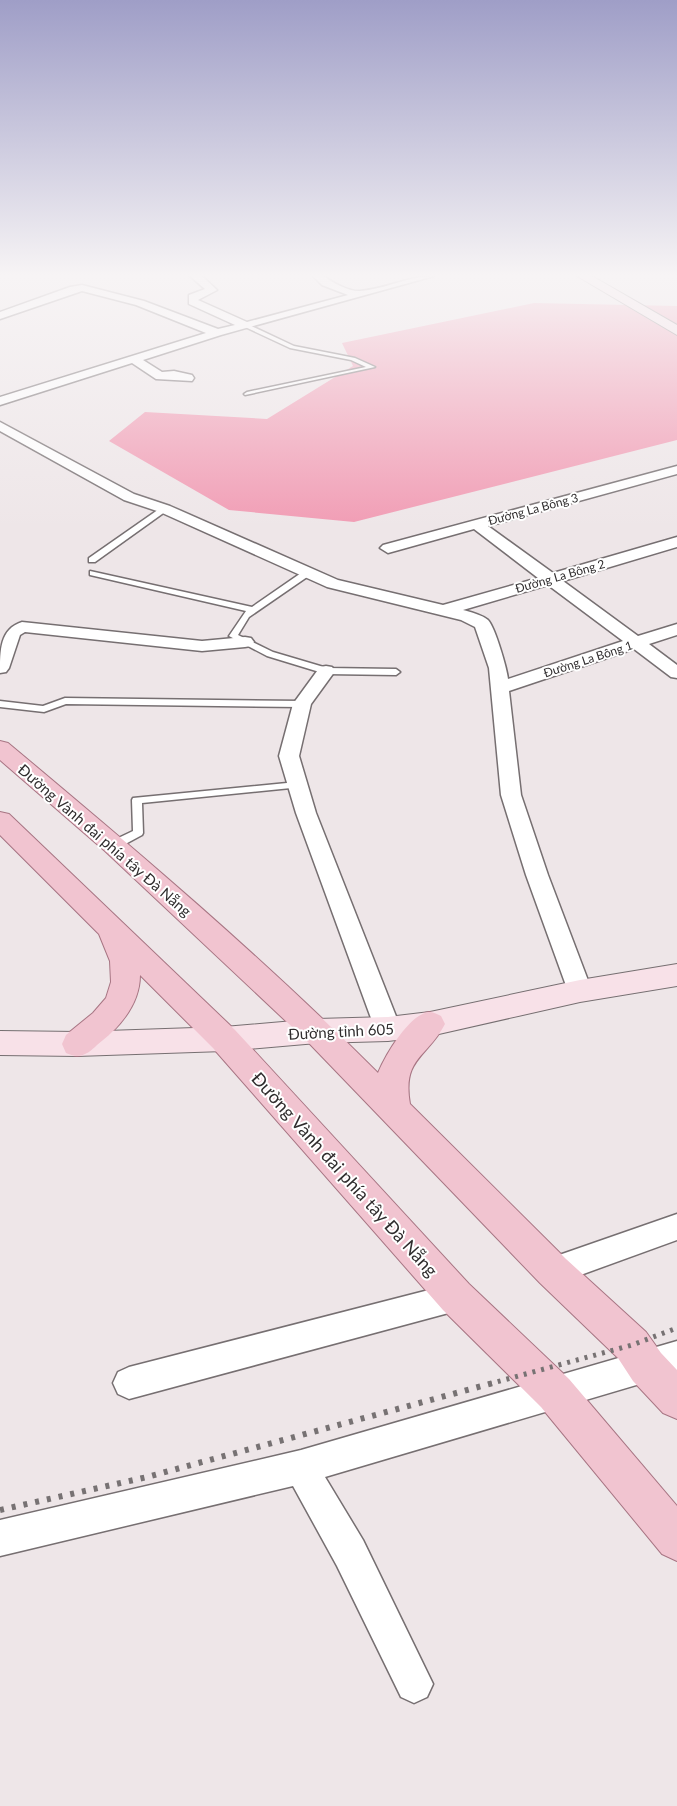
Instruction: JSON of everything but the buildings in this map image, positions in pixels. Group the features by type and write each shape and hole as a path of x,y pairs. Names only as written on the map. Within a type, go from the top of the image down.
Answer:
{"main road":[{"name":"Đường Vành đai phía tây Đà Nẵng","path":"0,748 114,845 317,1031 553,1271 632,1345 662,1362 677,1399"},
{"name":"Đường Vành đai phía tây Đà Nẵng","path":"0,820 224,1039 456,1297 555,1393 677,1540"},
{"path":"77,1044 101,1026 118,1007 124,990 126,969 110,926"},
{"name":"Đường tỉnh 605","path":"0,1043 77,1044 224,1039 317,1031 388,1030 430,1024 580,991 677,975"},
{"path":"395,1110 392,1082 399,1064 408,1048 430,1024"}],"street":[{"path":"1,399 128,360"},
{"path":"134,360 160,376 174,375 188,378"},
{"path":"0,426 129,497 165,509 333,584 467,616 482,624 498,668 511,795 537,875 580,991"},
{"name":"Đường La Bông 3","path":"388,548 676,471"},
{"path":"476,524 677,673"},
{"name":"Đường La Bông 2","path":"443,611 677,542"},
{"path":"0,668 12,632 22,626 202,646 245,642"},
{"name":"Đường La Bông 1","path":"500,688 677,630"},
{"path":"326,671 302,704 289,756 297,785 388,1030"},
{"path":"553,1271 677,1227"},
{"path":"129,1383 456,1297"},
{"path":"0,1538 301,1467 662,1362"},
{"path":"301,1467 350,1553 414,1684"}],"lane":[{"path":"247,394 372,367 356,360"},
{"path":"92,560 165,509"},
{"path":"307,572 246,615 233,636 270,654 326,671 396,672"},
{"path":"93,573 253,610"},
{"path":"0,704 44,709 65,701 302,704"},
{"path":"114,845 138,833 137,800 297,785"}],"shaded area":[{"path":"350,360 677,360 677,440 354,522 229,510 109,441 145,412 267,419 353,366"}],"railway":[{"path":"489,1384 632,1345 677,1328"},
{"path":"0,1510 147,1477 493,1383"}]}
